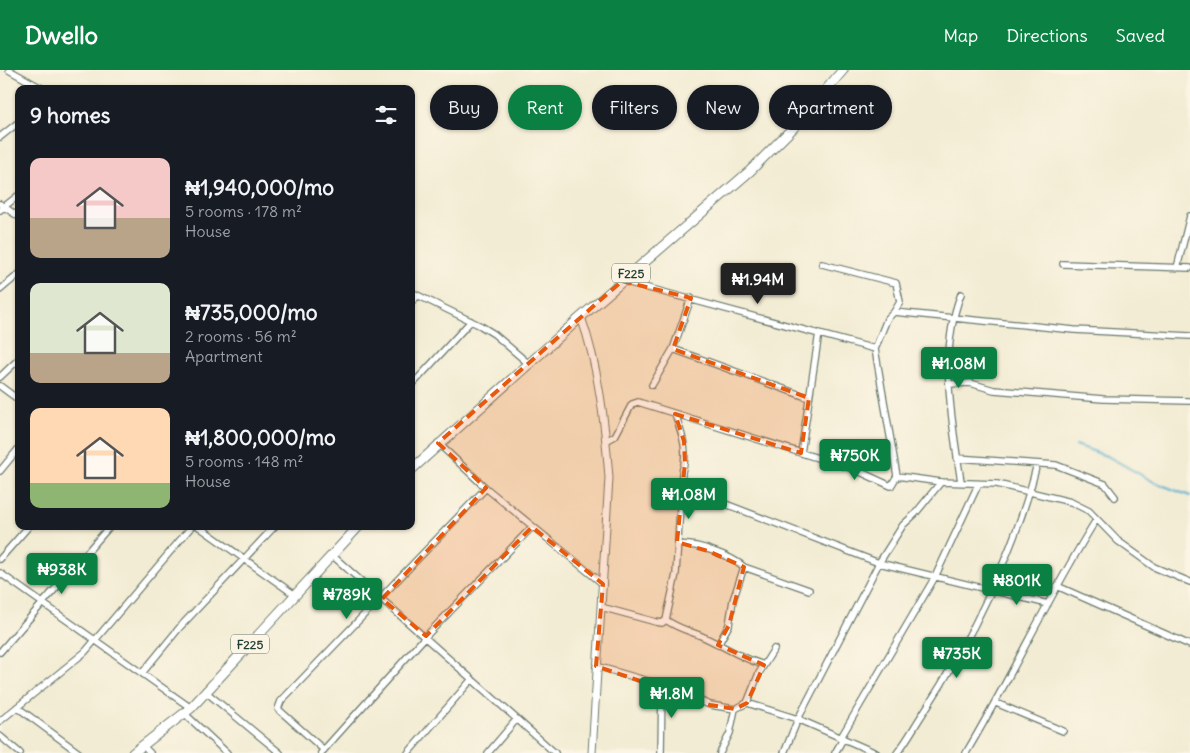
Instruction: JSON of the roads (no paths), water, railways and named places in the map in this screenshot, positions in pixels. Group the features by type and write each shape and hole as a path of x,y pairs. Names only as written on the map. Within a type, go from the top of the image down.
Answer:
{"main road":[{"name":"F225","path":"415,466 581,317 750,171 794,127 843,70"},
{"name":"F225","path":"133,753 188,711 355,530"}],"street":[{"path":"9,70 36,85"},
{"path":"0,137 15,125"},
{"path":"15,197 1,207 15,215"},
{"path":"1177,268 1190,216"},
{"path":"606,441 615,436 632,404 638,402 868,475 891,486 897,476 875,349 887,320 900,302 896,283 822,264"},
{"path":"1063,264 1190,268"},
{"path":"0,290 15,277"},
{"path":"622,281 692,298 875,349"},
{"path":"415,294 494,334 529,364"},
{"path":"961,294 952,317 949,384 961,482"},
{"path":"652,385 673,350 692,298"},
{"path":"894,312 1074,330 1190,336"},
{"path":"581,317 588,338 606,441 609,478 592,753"},
{"path":"415,382 470,321"},
{"path":"801,453 819,333"},
{"path":"673,350 809,398"},
{"path":"0,377 15,363"},
{"path":"949,384 970,383 994,390 1103,399 1190,401"},
{"path":"0,386 15,397"},
{"path":"666,620 674,589 682,472 685,462 684,441 675,414"},
{"path":"438,444 486,488 603,584"},
{"path":"0,471 15,453"},
{"path":"958,458 1056,465 1105,484 1115,497"},
{"path":"897,753 957,661 990,589 1030,491 1037,464"},
{"path":"897,476 941,482 997,484 1071,502 1089,511 1118,541 1154,567 1190,582"},
{"path":"784,753 798,719 879,563 904,525 916,514 941,482"},
{"path":"835,753 935,577 978,484"},
{"path":"486,488 382,599 281,701 278,709 322,751 426,636 532,527"},
{"path":"681,495 710,498 879,563 1048,604"},
{"path":"966,753 996,703 1057,586 1096,520"},
{"path":"0,559 25,530"},
{"path":"0,652 106,530"},
{"path":"0,721 84,652 189,530"},
{"path":"203,530 295,595"},
{"path":"142,672 162,646 272,530"},
{"path":"678,545 685,544 708,551 738,562 744,567 809,590"},
{"path":"332,556 426,636 550,752"},
{"path":"718,645 729,625 733,600 744,567"},
{"path":"0,573 142,672 188,711 227,753"},
{"path":"1057,586 1190,645"},
{"path":"601,607 656,622 666,620 681,630 697,634 748,660 764,665"},
{"path":"747,703 749,694 774,649"},
{"path":"596,666 662,686 710,706 735,709 747,703 798,719 876,753"},
{"path":"408,753 472,679"},
{"path":"661,753 662,686"},
{"path":"206,692 280,753"},
{"path":"996,703 1062,731"},
{"path":"17,707 79,753"},
{"path":"720,753 730,732 735,709"},
{"path":"488,753 516,720"},
{"path":"0,736 20,753"},
{"path":"143,746 150,753"}],"waterway":[{"path":"1076,445 1109,457 1154,482 1190,496"}]}
